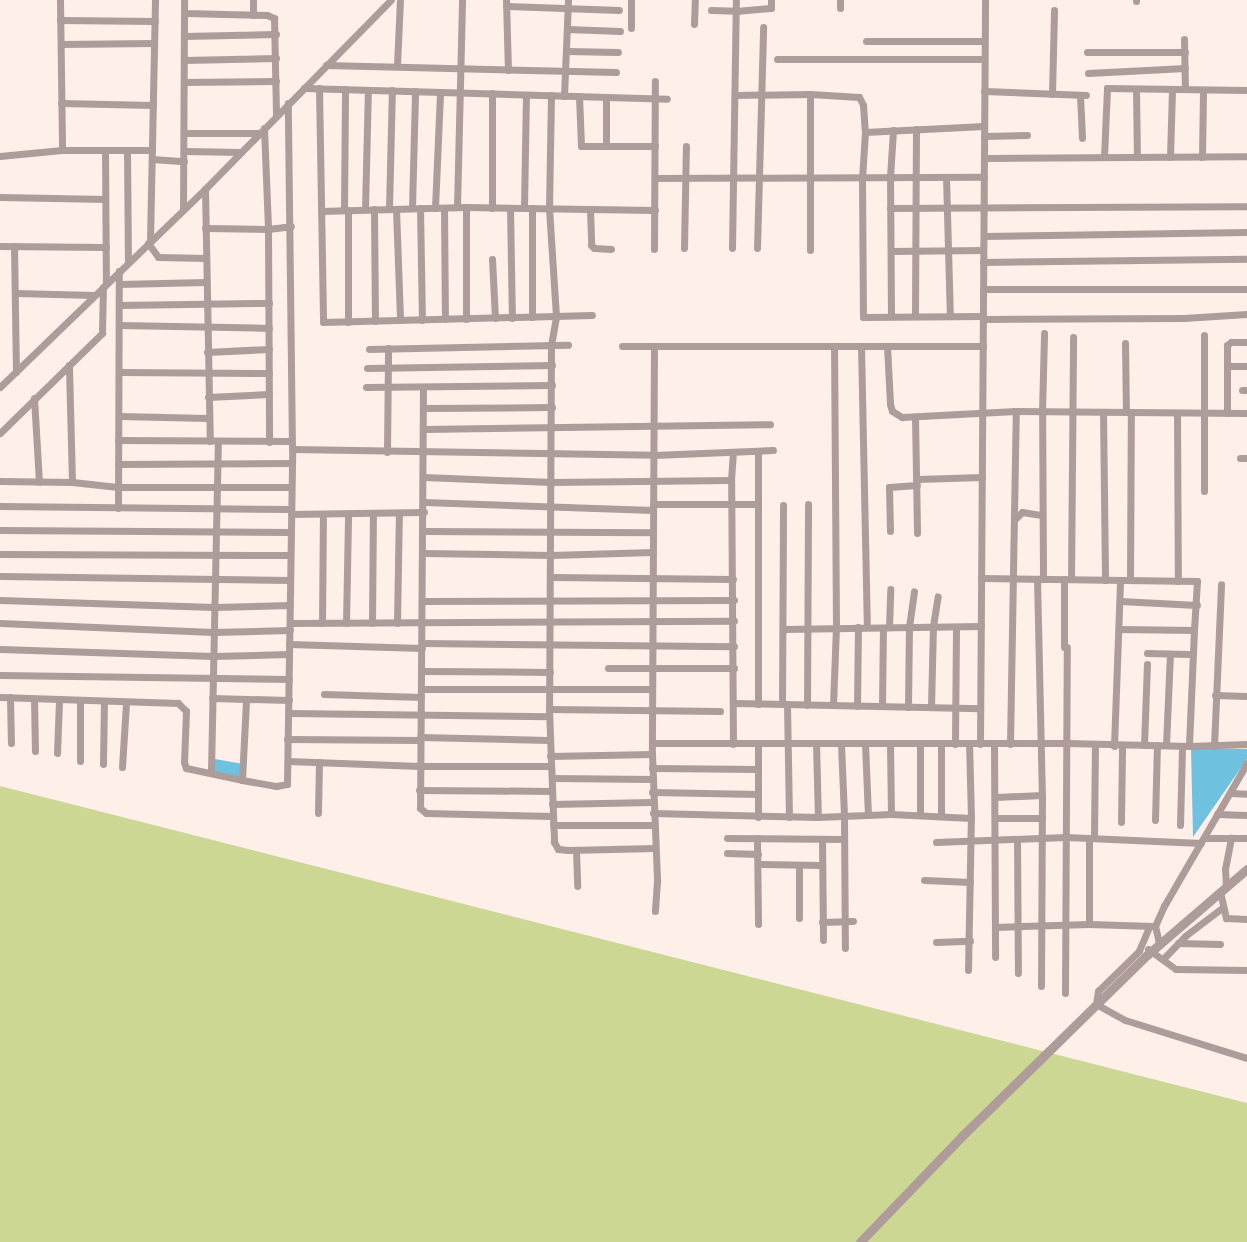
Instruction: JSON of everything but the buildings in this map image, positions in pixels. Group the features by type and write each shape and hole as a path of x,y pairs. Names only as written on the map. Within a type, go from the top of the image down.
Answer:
{"street":[{"path":"60,0 62,150"},
{"path":"155,0 149,241 158,257 206,258"},
{"path":"183,210 184,0"},
{"path":"253,0 253,15"},
{"path":"0,388 119,270 205,189 391,0"},
{"path":"397,65 400,0"},
{"path":"457,208 461,92 462,0"},
{"path":"564,96 568,0"},
{"path":"631,0 631,28"},
{"path":"694,24 695,0"},
{"path":"732,248 736,0"},
{"path":"711,10 736,11 771,8 770,0"},
{"path":"980,744 985,0"},
{"path":"508,70 506,3 567,8 619,10"},
{"path":"1052,94 1054,10"},
{"path":"184,13 272,16 276,34 276,116"},
{"path":"60,20 155,21"},
{"path":"756,248 762,27"},
{"path":"567,29 620,31"},
{"path":"184,36 276,34"},
{"path":"1184,39 1185,89"},
{"path":"866,41 984,41"},
{"path":"61,44 154,43"},
{"path":"566,51 618,52"},
{"path":"1087,52 1184,52"},
{"path":"184,60 276,58"},
{"path":"778,59 984,59"},
{"path":"326,65 461,67 565,73 616,72"},
{"path":"1088,73 1185,68"},
{"path":"184,82 276,81"},
{"path":"654,249 655,81"},
{"path":"304,88 667,99"},
{"path":"319,88 322,322 592,315"},
{"path":"1104,157 1107,88 1247,90"},
{"path":"344,89 348,322"},
{"path":"1136,89 1137,157"},
{"path":"1170,157 1172,89"},
{"path":"365,210 368,90"},
{"path":"392,90 393,209 400,320"},
{"path":"1202,157 1203,90"},
{"path":"415,91 416,208 422,320"},
{"path":"984,91 1083,95 1082,138"},
{"path":"436,208 440,92"},
{"path":"492,93 492,208"},
{"path":"526,94 532,317"},
{"path":"735,95 810,94 859,97 863,105 865,132 862,178 863,317 950,316 1184,318 1247,314"},
{"path":"810,94 810,250"},
{"path":"551,95 549,208 556,316 552,345 550,505 551,646 549,740 552,778 552,816 556,847 576,850 654,848"},
{"path":"579,96 581,146 655,146"},
{"path":"606,97 606,146"},
{"path":"61,103 153,105"},
{"path":"0,697 126,703 178,703 184,706 187,723 185,766 188,769 210,771 242,780 285,785 289,779 287,739 289,713 292,449 291,226 288,103"},
{"path":"865,132 984,126"},
{"path":"915,316 914,177 916,129"},
{"path":"184,133 262,130"},
{"path":"262,130 268,229 269,442"},
{"path":"891,316 890,177 893,130"},
{"path":"984,136 1027,136"},
{"path":"684,248 686,146"},
{"path":"0,156 62,150 104,152 152,150"},
{"path":"127,151 128,262"},
{"path":"184,151 241,152"},
{"path":"0,432 102,333 106,247 104,152"},
{"path":"984,158 1247,156"},
{"path":"152,159 184,161"},
{"path":"946,177 950,316"},
{"path":"655,178 759,179 984,177"},
{"path":"205,189 207,372 210,441"},
{"path":"0,197 105,199"},
{"path":"890,208 947,206 1247,206"},
{"path":"321,210 466,207 654,210"},
{"path":"466,207 466,319"},
{"path":"444,208 445,319"},
{"path":"510,208 512,318"},
{"path":"374,209 375,321"},
{"path":"590,209 592,245 594,248 611,249"},
{"path":"205,228 268,229 291,226"},
{"path":"984,236 1247,232"},
{"path":"0,246 106,247"},
{"path":"14,246 16,372"},
{"path":"890,251 983,250"},
{"path":"492,259 495,318"},
{"path":"983,262 1247,259"},
{"path":"118,508 119,270"},
{"path":"119,284 206,282"},
{"path":"983,289 1247,288"},
{"path":"15,293 94,295"},
{"path":"119,305 269,303"},
{"path":"119,325 207,328 269,328"},
{"path":"1041,986 1042,795 1040,743 1040,579 1044,333"},
{"path":"1204,335 1204,490"},
{"path":"1071,579 1072,337"},
{"path":"1125,342 1128,413 1130,580"},
{"path":"1227,413 1228,343 1247,342"},
{"path":"369,349 568,345"},
{"path":"622,346 983,346"},
{"path":"654,346 652,802 657,881 655,911"},
{"path":"833,705 836,628 834,346"},
{"path":"861,346 867,627"},
{"path":"887,346 892,411 902,417 1016,411 1247,413"},
{"path":"387,452 388,348"},
{"path":"207,352 269,349"},
{"path":"69,365 72,482"},
{"path":"367,368 388,369 552,365"},
{"path":"1227,366 1247,366"},
{"path":"119,372 269,373"},
{"path":"366,387 423,388 552,385"},
{"path":"423,388 424,531 419,766 420,808 426,813 552,816"},
{"path":"208,397 269,394"},
{"path":"34,398 39,482"},
{"path":"424,408 552,407"},
{"path":"1010,744 1016,411"},
{"path":"1103,412 1104,580"},
{"path":"1177,413 1178,581"},
{"path":"118,416 208,418"},
{"path":"916,417 917,533"},
{"path":"424,429 770,424"},
{"path":"118,440 291,441"},
{"path":"210,771 214,581 217,533 216,509 218,486 218,441"},
{"path":"292,449 387,452 654,455 773,450"},
{"path":"758,451 758,704"},
{"path":"733,452 731,480 733,503 734,600 733,744"},
{"path":"118,464 291,462"},
{"path":"424,477 551,482 731,480"},
{"path":"890,531 889,487 917,482 982,477"},
{"path":"0,481 72,482 118,487 291,487"},
{"path":"424,502 653,507 733,503 758,504"},
{"path":"807,705 808,504"},
{"path":"783,505 783,629 785,704 788,745 789,817"},
{"path":"0,506 216,509 323,514 424,512"},
{"path":"1015,519 1022,512 1042,515"},
{"path":"372,623 373,513"},
{"path":"397,622 399,513"},
{"path":"322,623 323,514"},
{"path":"346,623 348,514"},
{"path":"0,530 217,533 291,532"},
{"path":"424,531 653,532"},
{"path":"423,552 551,555 653,552"},
{"path":"0,554 215,556 290,555"},
{"path":"0,576 214,581 290,580"},
{"path":"551,577 653,576 733,579"},
{"path":"981,578 1197,581 1180,825"},
{"path":"1064,579 1067,743 1065,992"},
{"path":"1114,746 1120,580"},
{"path":"1214,746 1215,695 1221,584"},
{"path":"882,706 886,627 890,589"},
{"path":"908,707 909,627 914,591"},
{"path":"931,707 933,626 938,596"},
{"path":"0,600 214,607 290,605"},
{"path":"422,601 734,600"},
{"path":"1120,601 1196,605"},
{"path":"0,623 213,632 290,627 322,623 653,623 734,621"},
{"path":"783,629 808,627 981,626"},
{"path":"858,627 858,706"},
{"path":"955,744 956,627"},
{"path":"1119,629 1194,630"},
{"path":"289,644 734,646"},
{"path":"0,649 213,656 289,654"},
{"path":"1147,653 1188,654"},
{"path":"1166,745 1170,654"},
{"path":"1144,745 1147,664"},
{"path":"608,668 734,668"},
{"path":"421,671 550,672"},
{"path":"0,675 289,679"},
{"path":"421,689 652,689"},
{"path":"324,694 421,697"},
{"path":"1215,695 1247,696"},
{"path":"10,697 11,743"},
{"path":"212,698 289,700"},
{"path":"34,699 35,752"},
{"path":"57,753 59,700"},
{"path":"242,780 246,700"},
{"path":"80,701 80,761"},
{"path":"103,764 104,702"},
{"path":"122,767 126,703"},
{"path":"734,703 980,708"},
{"path":"289,713 420,716 652,709 720,711"},
{"path":"287,739 420,738 549,740"},
{"path":"652,743 788,745 816,743 920,745 1067,743 1114,746 1214,746 1247,744"},
{"path":"816,743 818,817"},
{"path":"758,744 758,817"},
{"path":"841,744 844,817 845,948"},
{"path":"865,744 868,815"},
{"path":"890,744 891,814"},
{"path":"941,815 942,744"},
{"path":"968,970 970,942 971,818 969,744"},
{"path":"994,744 995,957"},
{"path":"920,745 920,815"},
{"path":"1089,924 1095,745"},
{"path":"1155,820 1156,745"},
{"path":"1121,822 1122,746"},
{"path":"550,756 652,754"},
{"path":"288,761 419,766 551,766"},
{"path":"318,813 320,762"},
{"path":"1096,1004 1098,991 1142,945 1247,763"},
{"path":"652,768 758,769"},
{"path":"552,778 652,779"},
{"path":"419,790 552,791"},
{"path":"652,792 758,794"},
{"path":"1230,793 1247,794"},
{"path":"995,797 1042,795"},
{"path":"552,804 652,802"},
{"path":"653,813 758,817 844,817 891,814 941,815 971,818"},
{"path":"1218,814 1247,815"},
{"path":"995,818 1042,818"},
{"path":"553,825 654,825"},
{"path":"936,842 970,842 1066,837 1202,840 1247,838"},
{"path":"726,838 844,840"},
{"path":"757,838 758,924"},
{"path":"1231,838 1225,869 1223,907 1226,918 1229,920 1247,919"},
{"path":"1017,839 1018,973"},
{"path":"822,840 821,865 823,940"},
{"path":"576,850 577,886"},
{"path":"727,853 758,854"},
{"path":"758,864 800,866 821,865"},
{"path":"799,918 800,866"},
{"path":"860,1242 1096,1004 1159,943 1247,869"},
{"path":"924,880 970,882"},
{"path":"1162,959 1223,907"},
{"path":"822,922 854,921"},
{"path":"995,927 1089,924 1152,927"},
{"path":"1152,927 1159,943"},
{"path":"936,942 970,942"},
{"path":"1178,944 1220,944"},
{"path":"1142,945 1176,969 1247,970"},
{"path":"1096,1004 1125,1020 1247,1058"}],"green space":[{"path":"0,786 1247,1103 1247,1242 0,1242"}],"water":[{"path":"1191,748 1247,749 1247,759 1193,837"},
{"path":"215,759 243,764 239,782 212,773"}]}
